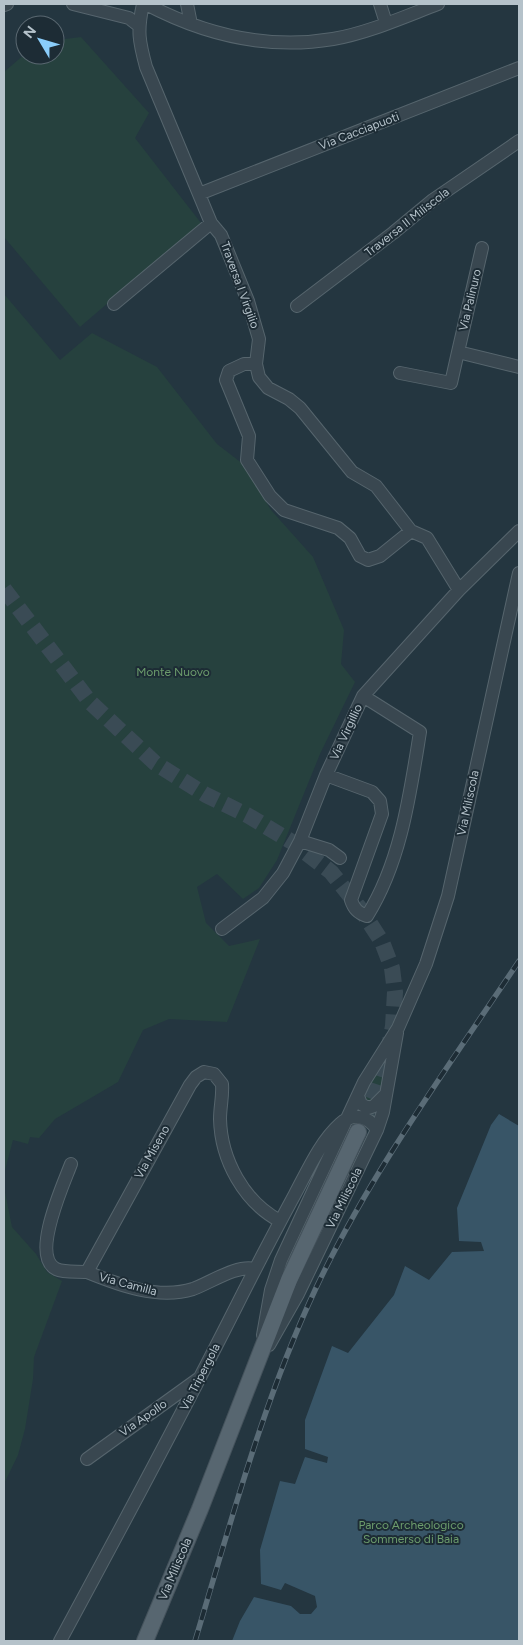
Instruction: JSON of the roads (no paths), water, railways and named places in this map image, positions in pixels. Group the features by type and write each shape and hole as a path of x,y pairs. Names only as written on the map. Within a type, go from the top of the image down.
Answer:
{"main road":[{"name":"Via Miliscola","path":"144,1641 200,1509 294,1268 358,1132"}],"street":[{"path":"73,4 129,18 138,25"},
{"path":"145,4 191,24 237,38 283,43 335,39 438,4"},
{"name":"Traversa I Virgilio","path":"145,4 138,25 139,43 146,67 211,223 221,235 248,301 259,339 256,364"},
{"path":"187,4 191,24"},
{"path":"380,4 386,23"},
{"name":"Via Cacciapuoti","path":"199,194 519,68"},
{"name":"Traversa II Miliscola","path":"297,306 433,200 519,141"},
{"path":"114,304 211,223"},
{"name":"Via Palinuro","path":"400,374 451,383 482,248"},
{"path":"458,352 519,367"},
{"path":"411,531 380,556 368,560 360,556 350,538 338,528 284,510 270,496 247,460 249,436 226,380 229,371 244,364 256,364 259,377 268,388 289,399 300,408 352,472 376,486 411,531 427,538 459,590"},
{"name":"Via Virgillio","path":"222,929 264,898 283,874 300,841 326,775 363,696 459,590 519,531"},
{"name":"Via Miliscola","path":"260,1357 267,1307 275,1274 347,1118 369,1074 398,1028 426,964 448,896 519,573"},
{"path":"326,775 372,792 380,801 382,814 351,900 353,907 360,914 367,916 376,901 394,856 410,790 420,732 363,696"},
{"path":"300,841 329,850 340,858"},
{"name":"Via Miliscola","path":"260,1357 275,1337 290,1309 377,1130 386,1094 398,1028"},
{"name":"Via Miseno","path":"87,1272 190,1085 196,1077 204,1072 214,1074 222,1084 220,1119 222,1135 228,1160 236,1178 261,1207 280,1221"},
{"path":"358,1096 361,1104 368,1108 374,1106 386,1094"},
{"path":"347,1118 364,1117 372,1122 377,1130"},
{"name":"Via Tripergola","path":"60,1641 136,1502 316,1154 333,1131 347,1118"},
{"path":"71,1164 48,1228 45,1248 49,1262 54,1268 87,1272"},
{"name":"Via Camilla","path":"87,1272 106,1280 159,1293 192,1289 239,1270 255,1269"},
{"name":"Via Apollo","path":"87,1459 200,1378"}],"water":[{"name":"Parco Archeologico Sommerso di Baia","path":"499,1114 519,1126 519,1641 232,1641 240,1621 254,1597 291,1606 300,1614 311,1614 317,1607 315,1596 285,1583 281,1590 261,1584 260,1550 280,1481 295,1484 305,1457 327,1463 328,1457 305,1449 305,1420 332,1346 348,1353 394,1295 405,1266 429,1280 452,1252 484,1251 481,1242 459,1241 457,1208 491,1125"}],"tunnel":[{"path":"4,589 90,702 155,763 206,795 247,815 292,842 331,872 362,911 382,942 392,968 395,992 393,1026 387,1057 364,1119"}],"railway":[{"path":"195,1641 264,1418 297,1331 316,1288 361,1203 411,1121 519,961"}],"park label":[{"name":"Monte Nuovo","path":"173,672"}]}
